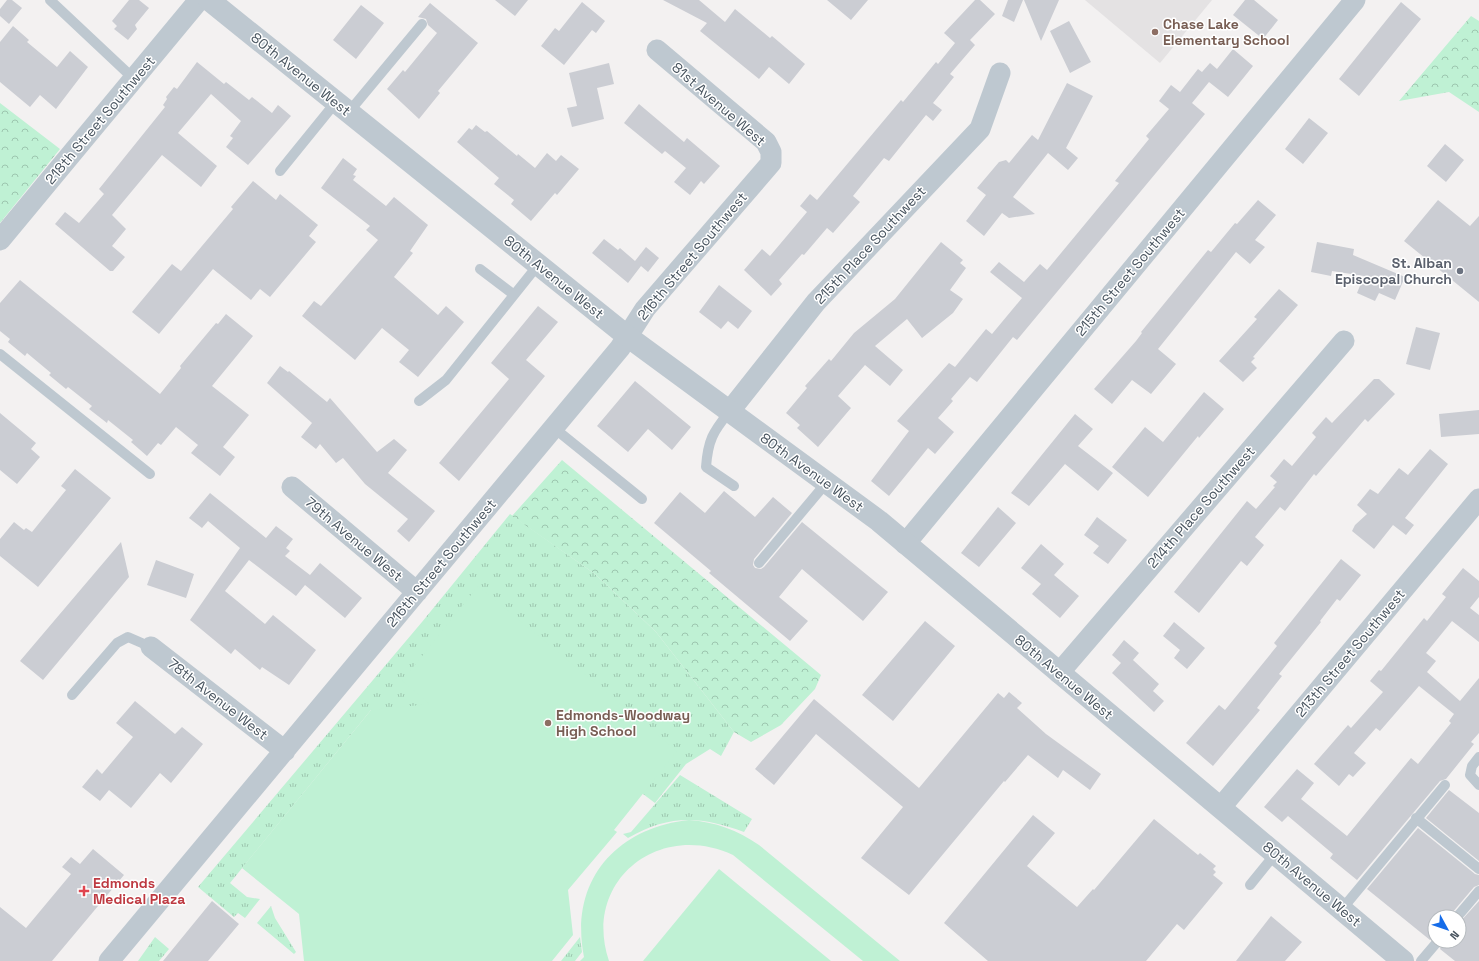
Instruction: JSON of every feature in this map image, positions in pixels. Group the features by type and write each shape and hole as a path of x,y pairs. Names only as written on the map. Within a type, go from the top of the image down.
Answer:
{"street":[{"name":"218th Street Southwest","path":"0,240 199,0"},
{"name":"80th Avenue West","path":"209,0 627,336 728,412 879,521 1276,853 1402,961"},
{"name":"215th Street Southwest","path":"905,544 1355,0"},
{"name":"81st Avenue West","path":"657,50 766,142 771,152 771,163"},
{"name":"215th Place Southwest","path":"728,412 816,302 980,129 1000,73"},
{"name":"216th Street Southwest","path":"109,961 620,348 645,309 771,163"},
{"name":"214th Place Southwest","path":"1059,673 1344,341"},
{"name":"79th Avenue West","path":"292,487 417,592"},
{"name":"213th Street Southwest","path":"1221,807 1479,499"},
{"name":"78th Avenue West","path":"151,647 285,751"}],"lane":[{"path":"50,0 134,79"},
{"path":"280,171 422,24"},
{"path":"419,401 446,380 513,294 538,265"},
{"path":"480,269 513,294"},
{"path":"0,354 150,474"},
{"path":"728,412 715,430 708,447 706,467 734,486"},
{"path":"554,428 642,498"},
{"path":"759,563 827,482"},
{"path":"72,695 117,643 128,637 151,647"},
{"path":"1479,757 1472,766 1470,775 1479,785"},
{"path":"1342,909 1444,785"},
{"path":"1416,818 1479,869"},
{"path":"1250,885 1276,853"},
{"path":"1464,909 1479,891"},
{"path":"1421,961 1431,949"}],"shaded area":[{"name":"Chase Lake Elementary School","path":"1085,0 1212,0 1160,63"}],"green space":[{"path":"1471,16 1479,21 1479,112 1449,92 1399,101"},
{"path":"0,103 60,149 0,223"},
{"path":"562,460 821,675 815,689 781,725 751,742 734,732 656,632 595,574 512,516"},
{"path":"510,514 595,574 656,632 734,732 721,756 710,749 686,764 655,803 643,794 371,710 230,883 247,897 260,899 245,918 238,913 234,917 198,887 422,622"},
{"path":"478,586 677,751 614,830 617,832 568,890 573,935 552,961 304,961 299,914 242,868 371,710 430,704 402,681"},
{"path":"680,775 752,819 744,832 714,823 685,820 671,821 657,825 628,838 623,834 631,832"},
{"path":"689,820 726,828 743,835 759,845 900,961 863,961 733,855 705,846 678,846 654,852 633,865 617,884 606,906 604,932 609,961 580,961 584,957 581,930 584,905 591,883 603,863 619,847 639,834 663,825"},
{"path":"719,869 831,961 643,961"},
{"path":"271,906 275,918 296,952 294,954 257,923"},
{"path":"155,937 169,949 159,961 138,961"},
{"path":"580,937 582,952 575,961 561,961"}],"building":[{"path":"7,0 12,0 22,8 9,24 0,16 0,9"},
{"path":"129,0 139,0 149,8 135,25 137,29 128,40 114,29 117,26 112,21"},
{"path":"495,0 528,0 515,16"},
{"path":"663,0 699,0 725,22 735,9 770,38 772,36 805,64 789,84 769,67 759,79 700,31 707,23"},
{"path":"827,0 868,0 851,20"},
{"path":"975,0 980,0 995,14 970,40 975,45 950,74 954,77 933,103 942,110 933,121 926,115 889,161 884,158 853,196 860,202 833,233 827,228 804,255 802,254 779,280 782,284 771,296 744,270 762,249 770,256 807,212 800,206 810,194 817,200 901,100 903,102 936,62 938,64 955,43 944,33"},
{"path":"1008,0 1023,0 1014,22 1002,16"},
{"path":"1024,0 1059,0 1041,41"},
{"path":"1245,0 1254,0 1278,20 1263,39 1233,15"},
{"path":"582,2 605,21 596,33 592,30 564,65 541,46 555,28 559,31"},
{"path":"1401,2 1421,19 1359,96 1339,79"},
{"path":"430,3 478,43 438,91 440,93 419,119 387,89 403,70 405,72 437,33 428,25 426,19 418,17"},
{"path":"361,5 384,23 356,59 333,40"},
{"path":"1069,21 1091,62 1070,73 1050,31"},
{"path":"13,26 29,40 27,42 57,67 70,51 88,67 56,109 40,95 30,107 0,82 0,42"},
{"path":"1233,49 1253,66 1228,97 1209,82 1192,103 1205,114 1017,340 1013,337 977,382 970,377 951,399 953,401 938,418 954,432 935,454 928,448 889,496 871,481 909,431 897,421 949,363 955,367 986,329 992,334 1022,298 990,272 999,262 1024,282 1040,264 1047,270 1119,183 1115,181 1149,139 1146,136 1169,109 1159,101 1171,85 1180,92 1198,69 1202,72 1210,63 1217,69"},
{"path":"197,62 224,84 226,82 249,100 252,97 272,113 278,105 291,116 248,165 226,147 233,138 230,136 241,121 211,94 178,133 217,166 201,187 162,155 112,215 126,229 112,246 125,257 113,271 110,271 55,224 65,212 79,223 104,194 99,189 165,107 163,105 167,99 166,97 174,87 177,89"},
{"path":"609,63 614,84 597,88 604,119 572,127 567,108 577,106 569,73"},
{"path":"1067,83 1093,96 1066,148 1078,158 1068,170 1048,153 1013,197 1035,214 1009,218 1002,213 984,236 966,221 986,195 977,188 999,162 1006,160 1009,163 1032,135 1038,140"},
{"path":"639,104 684,142 687,138 720,166 704,184 701,181 690,195 674,182 686,168 665,151 662,154 624,123"},
{"path":"1309,118 1328,133 1303,164 1285,149"},
{"path":"476,125 485,132 487,131 517,156 518,154 535,168 547,153 556,161 561,155 579,169 557,195 555,193 531,221 511,204 514,200 494,184 499,178 457,142 469,128 472,130"},
{"path":"1445,144 1464,160 1446,182 1427,166"},
{"path":"343,158 357,169 353,175 356,176 353,180 386,206 394,197 428,225 410,251 413,253 394,277 438,315 446,306 464,322 418,377 399,362 409,350 382,328 355,360 302,316 314,301 321,306 378,240 366,230 370,226 321,188"},
{"path":"253,181 276,200 280,194 318,225 309,236 316,242 270,297 260,289 251,300 213,269 159,334 132,312 172,264 181,271 233,209 231,207"},
{"path":"1258,200 1276,215 1255,240 1265,247 1250,264 1236,252 1158,349 1176,364 1151,394 1132,380 1112,404 1094,389 1136,341 1142,333 1141,332 1208,250 1211,252 1235,223 1237,224"},
{"name":"St. Alban Episcopal Church","path":"1438,200 1470,226 1479,216 1479,302 1404,241"},
{"path":"604,239 618,250 620,248 635,261 646,247 659,258 648,272 641,266 628,283 592,253"},
{"path":"941,242 963,260 960,263 966,268 950,290 963,299 953,313 922,338 907,319 875,346 903,370 890,386 865,365 838,396 851,408 818,447 797,428 800,425 786,413 807,388 805,386 829,359 831,361 854,333 895,299"},
{"path":"1317,242 1354,249 1353,255 1405,277 1395,300 1379,293 1375,301 1357,293 1364,276 1332,271 1331,276 1311,272"},
{"path":"20,280 160,394 181,368 180,366 216,323 218,324 226,314 253,336 212,386 249,415 223,447 235,457 220,476 191,453 198,445 176,427 161,445 158,443 147,456 131,442 133,440 108,420 107,423 89,409 92,406 68,387 66,389 49,375 51,373 27,353 25,356 8,342 10,339 0,331 0,303"},
{"path":"719,285 752,311 738,329 728,321 721,329 699,312"},
{"path":"1279,289 1298,305 1253,357 1255,358 1251,362 1257,368 1243,382 1219,361 1257,319 1254,317"},
{"path":"538,306 558,322 526,360 545,376 459,481 439,463 509,379 491,363"},
{"path":"1416,327 1440,333 1430,370 1406,364"},
{"path":"280,366 288,372 289,371 327,402 330,398 377,452 394,439 407,450 388,473 435,511 409,542 397,531 408,519 365,484 343,458 336,463 320,444 316,449 301,437 312,423 267,383"},
{"path":"1374,379 1379,379 1395,394 1368,422 1365,419 1316,476 1314,474 1285,511 1280,507 1255,537 1264,545 1247,566 1241,561 1199,613 1174,592 1247,501 1256,509 1275,487 1273,486 1277,482 1270,476 1284,459 1292,466 1316,437 1312,433 1326,417 1332,423"},
{"path":"635,381 691,427 672,450 648,429 628,452 597,426"},
{"path":"1204,392 1224,409 1199,438 1198,436 1148,497 1112,467 1145,427 1163,442"},
{"path":"1479,410 1479,434 1441,437 1439,414"},
{"path":"0,413 36,443 31,449 40,457 17,484 0,470"},
{"path":"1075,414 1093,429 1078,446 1113,473 1098,491 1065,464 1029,506 1011,493"},
{"path":"1430,449 1448,464 1405,518 1414,525 1406,535 1393,525 1374,549 1352,531 1355,525 1367,514 1357,505 1370,489 1378,494 1399,468 1408,475"},
{"path":"75,469 111,498 38,587 0,556 0,539 14,522 24,530 26,528 32,532 66,490 61,486"},
{"path":"724,491 755,517 773,497 792,513 754,559 753,565 755,568 761,569 764,567 802,522 888,592 863,621 802,569 779,597 808,621 790,641 709,573 711,571 654,523 680,492 705,513"},
{"path":"210,493 266,538 276,526 293,539 286,548 290,551 285,556 310,575 320,563 362,598 345,618 305,585 296,596 249,560 225,591 265,624 273,615 316,650 289,685 262,667 260,670 235,649 231,654 190,620 240,548 208,521 202,528 189,518"},
{"path":"998,507 1016,523 979,567 961,553"},
{"path":"1097,517 1127,540 1108,564 1093,553 1099,546 1084,535"},
{"path":"121,542 129,577 43,680 20,661"},
{"path":"1041,544 1064,564 1054,575 1079,596 1060,618 1032,594 1041,584 1021,568"},
{"path":"1341,559 1361,575 1340,601 1337,599 1320,621 1321,622 1279,674 1282,676 1257,708 1260,710 1213,766 1186,743 1219,705 1225,710 1277,646 1274,643"},
{"path":"156,560 194,574 186,598 147,585"},
{"path":"1463,568 1479,581 1479,597 1470,608 1479,615 1479,642 1452,621 1426,653 1436,661 1427,672 1460,701 1479,678 1479,733 1471,742 1474,744 1446,779 1440,781 1357,880 1330,858 1333,854 1288,816 1282,822 1264,807 1297,769 1314,783 1301,799 1347,836 1411,758 1418,764 1451,723 1449,721 1454,714 1419,686 1380,731 1376,728 1354,753 1366,763 1353,777 1349,774 1339,786 1314,764 1348,725 1351,728 1383,692 1370,681 1379,670 1381,671 1424,618 1427,621 1446,597 1442,594"},
{"path":"925,621 955,646 893,721 862,695"},
{"path":"1174,622 1205,648 1187,669 1174,658 1180,650 1163,636"},
{"path":"1124,640 1139,653 1133,660 1159,684 1153,691 1164,701 1154,712 1112,673 1121,663 1112,655"},
{"path":"1009,692 1022,703 1017,708 1046,734 1101,774 1090,790 1063,770 1058,778 1028,755 1005,782 1004,781 909,895 861,858 903,807 816,734 774,785 755,769 814,699 919,788 998,693 1004,698"},
{"path":"135,701 175,734 182,727 203,744 171,783 160,773 131,808 109,790 100,801 82,787 97,769 102,774 133,737 116,723"},
{"path":"1449,790 1479,813 1479,861 1426,818"},
{"path":"1033,815 1055,833 1027,866 1077,907 1093,889 1094,890 1154,819 1198,855 1200,853 1216,866 1213,869 1216,872 1213,875 1223,883 1184,930 1177,924 1146,961 988,961 944,923"},
{"path":"1418,828 1475,874 1479,875 1479,885 1474,887 1455,909 1427,909 1427,938 1367,889"},
{"name":"Edmonds Medical Plaza","path":"93,849 124,875 52,961 0,961 0,907 26,928 71,874 62,867 71,857 80,864"},
{"path":"212,901 239,924 208,961 163,961"},
{"path":"1479,901 1479,961 1455,961 1440,949 1467,949 1467,914"},
{"path":"1271,916 1302,942 1285,961 1236,961"}],"place":[{"name":"Chase Lake Elementary School","path":"1155,32"},
{"name":"St. Alban Episcopal Church","path":"1460,271"},
{"name":"Edmonds-Woodway High School","path":"548,723"},
{"name":"Edmonds Medical Plaza","path":"84,891"}]}
